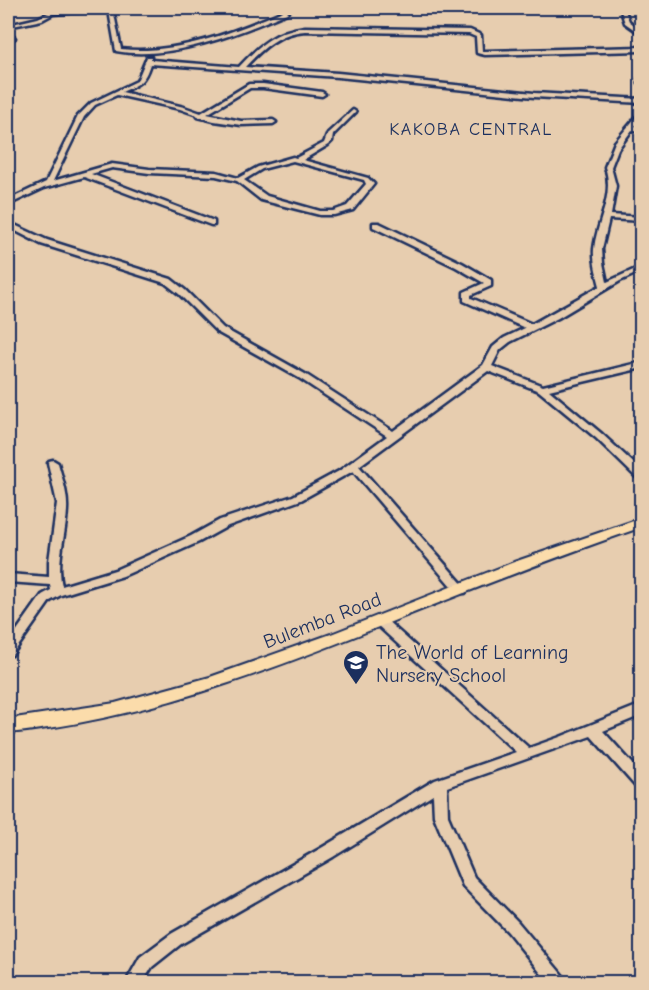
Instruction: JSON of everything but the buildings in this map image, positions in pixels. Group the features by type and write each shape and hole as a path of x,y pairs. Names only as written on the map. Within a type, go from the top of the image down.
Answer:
{"main road":[{"name":"Bulemba Road","path":"8,726 83,716 149,702 302,652 590,538 642,522"}],"street":[{"path":"8,26 39,19 52,13 103,8 111,10 118,50 149,52 187,45 263,21 285,12 287,10 285,8"},
{"path":"622,8 627,21 642,33"},
{"path":"242,68 264,44 278,34 304,28 470,32 479,36 479,52 486,53 642,49"},
{"path":"8,34 12,38 8,41"},
{"path":"45,186 52,178 81,116 93,104 139,82 148,62 149,52"},
{"path":"148,62 242,68 534,95 641,101 642,110 637,121 618,140 609,161 608,167 613,176 612,189 598,248 604,286"},
{"path":"642,78 642,83"},
{"path":"200,116 249,86 322,94"},
{"path":"117,93 229,122 273,122"},
{"path":"297,160 326,144 330,134 352,112"},
{"path":"630,127 642,131"},
{"path":"8,203 45,186 118,166 149,171 216,174 239,180 264,198 320,213 334,213 350,208 370,184 366,179 297,160 286,160 260,168 239,180"},
{"path":"84,174 211,223"},
{"path":"606,217 642,219"},
{"path":"8,224 44,242 168,281 181,290 220,330 302,376 394,436"},
{"path":"376,225 488,282 467,294 467,299 533,328"},
{"path":"8,578 55,587 119,573 195,539 224,523 297,498 318,488 394,436 487,367 495,349 507,340 533,328 604,286 642,268"},
{"path":"542,389 642,365"},
{"path":"487,367 542,389 599,436 642,477"},
{"path":"8,652 55,587 63,508 62,491 52,463"},
{"path":"353,465 461,590"},
{"path":"380,621 526,753"},
{"path":"134,982 146,962 176,939 328,852 440,784 642,709"},
{"path":"593,729 642,784"},
{"path":"440,784 441,816 468,881 513,927 555,982"}],"place":[{"name":"The World of Learning Nursery School","path":"356,686"}],"district":[{"name":"KAKOBA CENTRAL","path":"471,129"}]}
